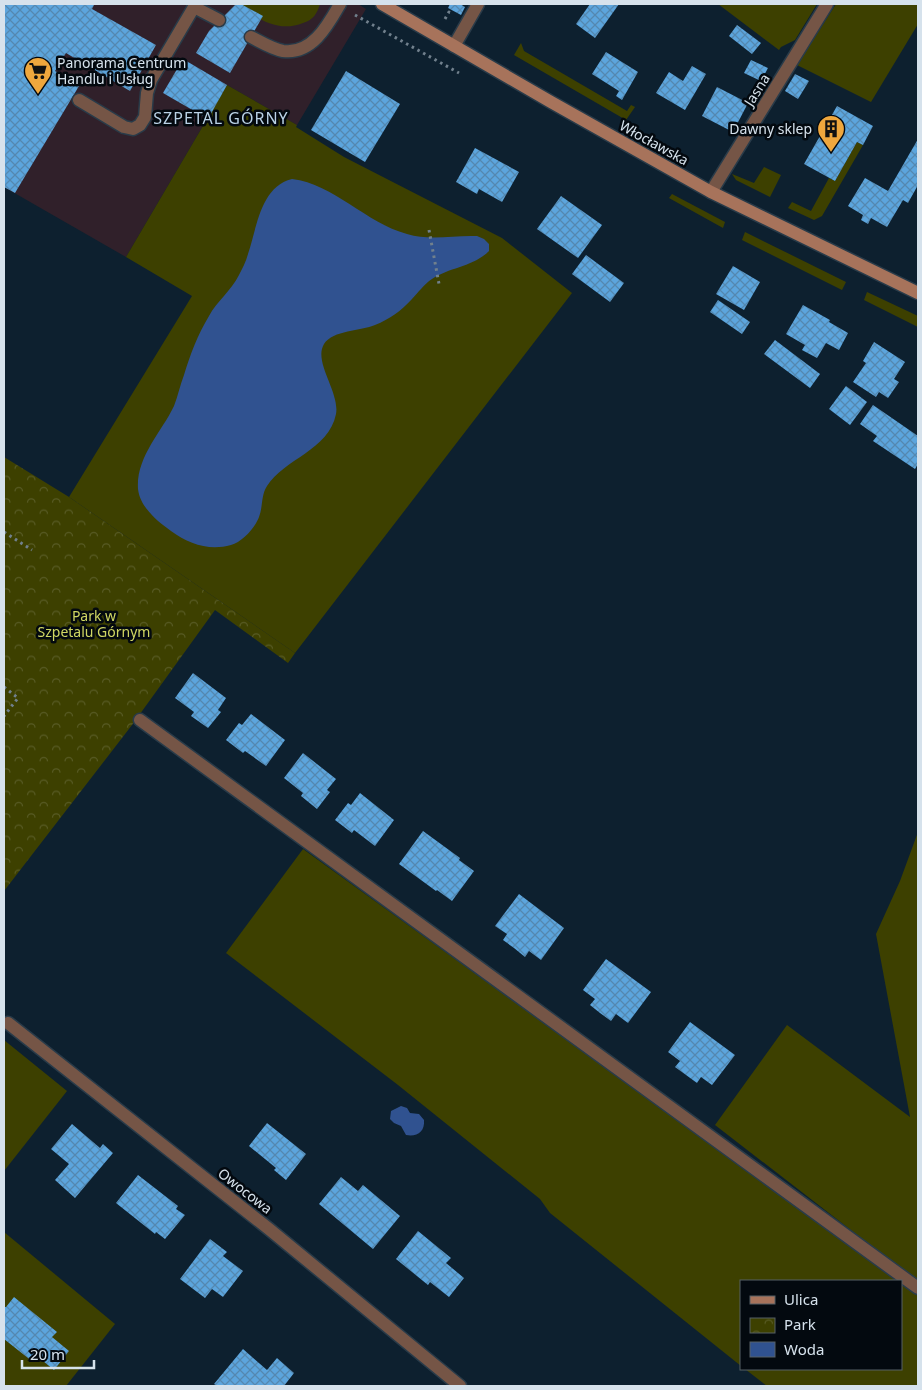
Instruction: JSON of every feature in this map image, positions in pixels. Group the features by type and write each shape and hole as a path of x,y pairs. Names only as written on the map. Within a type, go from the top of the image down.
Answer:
{"main road":[{"name":"Włocławska","path":"382,4 711,192 918,293"}],"street":[{"path":"251,37 282,50 301,49 311,44 322,34 340,4"},
{"path":"454,46 478,4"},
{"name":"Jasna","path":"711,192 828,4"},
{"path":"78,100 124,127 133,129 140,125 145,117 147,93 152,80 194,6 219,20"},
{"path":"140,720 918,1288"},
{"name":"Owocowa","path":"8,1023 269,1229 460,1386"}],"path":[{"path":"430,230 439,284"},
{"path":"4,532 32,550"},
{"path":"4,687 18,698 4,716"}],"shaded area":[{"path":"4,4 358,4 366,9 297,125 227,85 126,257 4,187"}],"green space":[{"path":"239,4 320,4 316,14 309,20 294,26 285,26 268,23 253,15"},
{"path":"718,4 817,4 795,40 779,50"},
{"path":"836,4 918,4 918,24 871,102 797,65"},
{"path":"521,43 524,51 627,111 631,105 635,107 626,120 514,55"},
{"path":"227,85 297,125 296,127 344,157 502,238 572,293 295,653 69,497 192,296 126,257"},
{"path":"857,142 863,145 822,216 814,220 788,208 792,202 811,211 829,178 835,181"},
{"path":"764,167 781,175 770,197 736,180 732,174 754,183"},
{"path":"672,194 725,222 723,228 669,198"},
{"path":"745,232 846,282 842,290 742,240"},
{"path":"867,292 918,316 918,327 864,300"},
{"name":"Park w Szpetalu Górnym","path":"4,457 69,497 295,653 288,663 215,610 132,725 4,891"},
{"path":"918,832 918,1282 715,1125 787,1025 910,1117 876,934 900,881"},
{"path":"303,849 899,1280 740,1280 740,1365 550,1213 540,1199 398,1085 226,953"},
{"path":"4,1040 67,1091 4,1171"},
{"path":"4,1232 115,1324 66,1386 4,1386"},
{"path":"902,1283 918,1294 918,1386 767,1386 746,1370 902,1370"}],"water":[{"path":"292,179 322,188 392,229 424,237 477,236 489,244 489,251 469,264 432,279 404,307 386,320 369,327 340,333 328,339 324,344 322,359 336,405 336,414 332,426 325,437 284,468 267,486 257,521 244,538 223,547 207,547 185,540 155,518 139,496 138,477 150,446 174,406 201,330 212,311 236,281 244,265 257,221 266,199 281,183"},
{"path":"401,1106 407,1108 410,1113 419,1114 424,1120 420,1133 406,1135 401,1126 390,1119 391,1111"}],"building":[{"name":"Panorama Centrum Handlu i Usług","path":"4,4 92,4 94,5 92,9 156,45 130,91 66,53 55,71 79,86 15,193 4,187"},
{"path":"236,4 241,4 263,16 230,73 196,53 209,31"},
{"path":"450,4 460,4 465,7 461,15 448,8"},
{"path":"590,4 619,4 595,38 576,24"},
{"path":"737,25 761,43 752,54 729,36"},
{"path":"606,52 638,72 622,100 616,96 619,91 592,74"},
{"path":"183,59 227,85 208,119 163,93"},
{"path":"751,60 768,68 761,81 744,73"},
{"path":"692,66 706,74 685,110 656,93 669,72 683,81"},
{"path":"346,71 400,104 365,162 311,130"},
{"path":"795,74 809,81 798,99 785,91"},
{"path":"717,87 748,103 733,132 702,116"},
{"name":"Dawny sklep","path":"837,106 873,126 863,145 857,142 835,181 804,164"},
{"path":"918,139 918,185 908,203 903,200 887,227 871,218 868,224 861,220 863,215 848,206 865,178 888,191"},
{"path":"475,148 519,172 502,202 479,189 477,194 456,182"},
{"path":"561,196 602,225 578,258 537,229"},
{"path":"586,255 624,283 610,302 572,274"},
{"path":"733,266 760,282 744,310 716,294"},
{"path":"718,300 750,322 742,334 710,312"},
{"path":"803,305 830,320 829,322 848,333 839,350 826,343 817,358 802,350 805,345 786,334"},
{"path":"775,340 820,374 810,388 764,354"},
{"path":"874,342 905,362 894,379 899,382 888,398 879,392 876,397 853,382 866,363 863,361"},
{"path":"846,386 867,402 850,425 829,409"},
{"path":"873,405 918,436 918,464 915,469 873,441 877,436 860,424"},
{"path":"193,673 226,698 218,710 221,712 208,728 191,716 194,712 175,698"},
{"path":"251,714 285,740 266,766 245,751 243,753 226,740 239,723 242,725"},
{"path":"303,753 336,779 327,790 330,792 317,809 301,796 303,793 284,778"},
{"path":"360,793 394,820 375,846 354,830 352,833 335,820 348,803 351,805"},
{"path":"423,831 460,858 459,860 474,871 452,901 399,864"},
{"path":"519,894 564,928 541,960 529,951 525,957 503,940 507,934 495,926"},
{"path":"606,959 651,992 628,1023 616,1014 611,1021 600,1013 590,1005 595,999 583,990"},
{"path":"690,1022 735,1055 712,1085 701,1077 697,1083 675,1067 680,1061 668,1052"},
{"path":"267,1123 306,1154 286,1180 274,1170 276,1168 249,1146"},
{"path":"72,1124 100,1148 103,1144 113,1153 75,1198 55,1180 69,1164 51,1149"},
{"path":"138,1175 178,1206 176,1209 185,1215 165,1239 156,1232 155,1234 116,1203"},
{"path":"341,1177 358,1191 363,1185 400,1216 373,1249 319,1204"},
{"path":"418,1231 451,1258 446,1263 464,1278 449,1297 430,1282 428,1285 396,1259"},
{"path":"210,1239 227,1252 223,1256 243,1271 223,1297 212,1289 205,1298 180,1279"},
{"path":"14,1297 57,1332 52,1337 69,1351 54,1370 37,1356 33,1362 4,1339 4,1307"},
{"path":"243,1349 267,1370 277,1358 294,1373 284,1386 217,1386 214,1384"}],"place":[{"name":"Panorama Centrum Handlu i Usług","path":"38,95"},
{"name":"Dawny sklep","path":"831,153"}],"district":[{"name":"SZPETAL GÓRNY","path":"221,118"}]}
